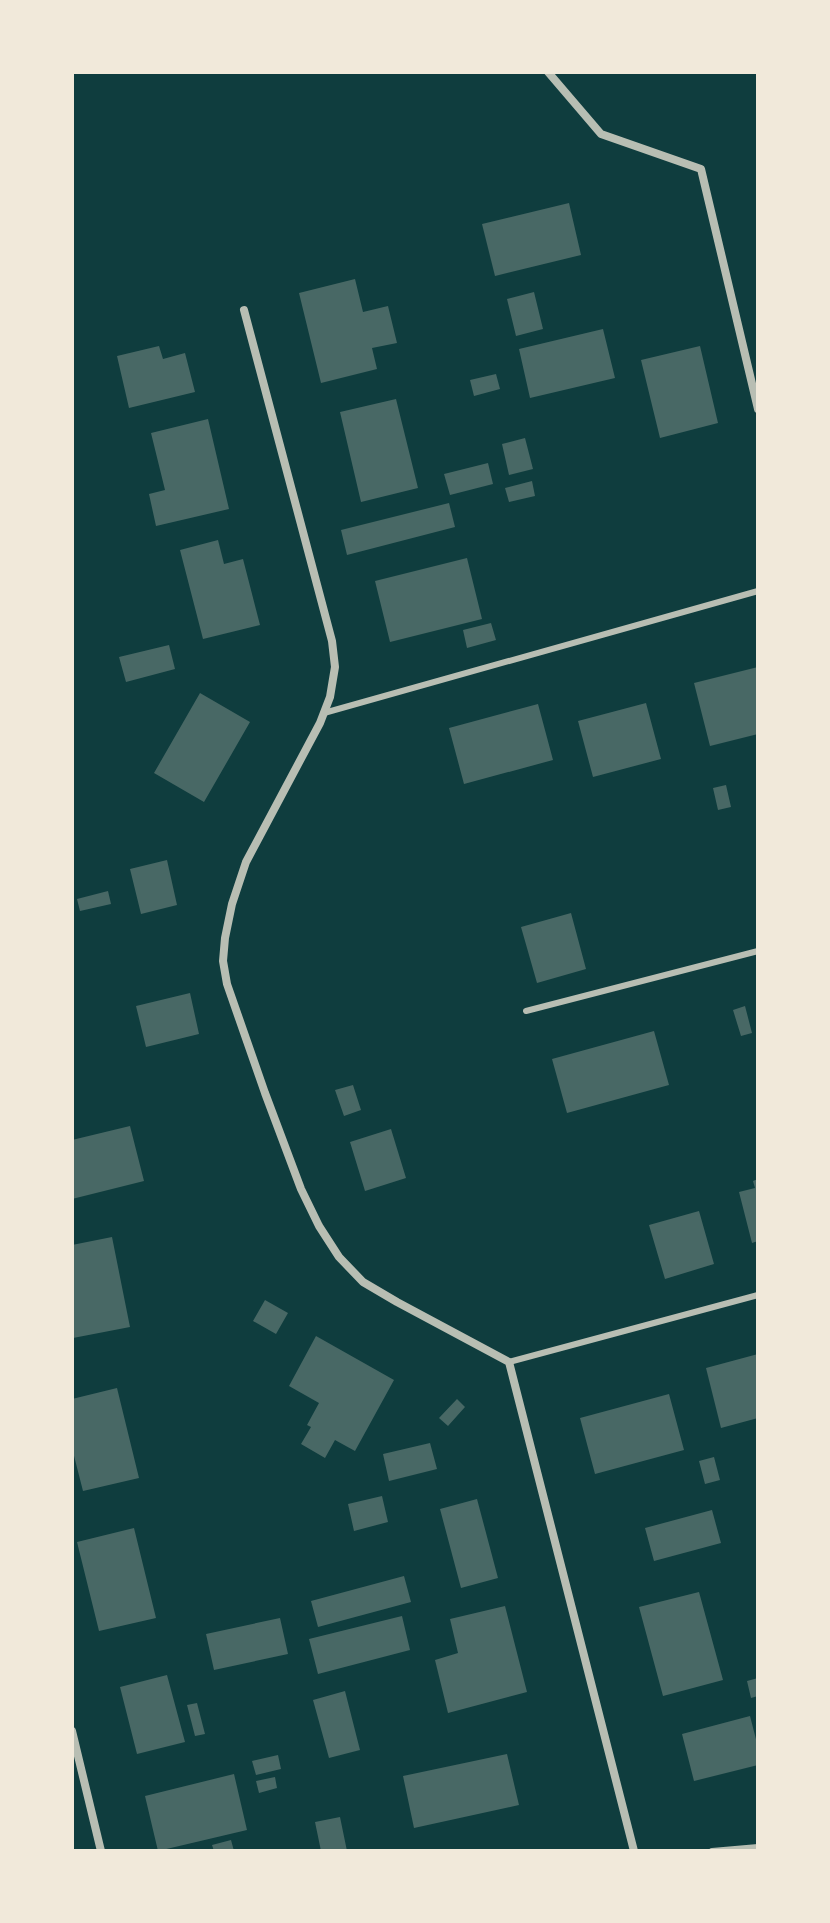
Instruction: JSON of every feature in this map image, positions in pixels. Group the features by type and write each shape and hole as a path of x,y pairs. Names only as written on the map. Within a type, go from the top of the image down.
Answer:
{"street":[{"path":"548,72 601,134 701,169 758,409"},
{"path":"244,310 332,641 335,667 330,697 320,723 246,862 225,938 223,961 227,984 301,1189 339,1257 363,1282 509,1362 634,1851"},
{"path":"72,1731 101,1851"}],"lane":[{"path":"324,713 758,591"},
{"path":"526,1011 758,951"},
{"path":"509,1362 758,1295"},
{"path":"712,1851 758,1847"}],"building":[{"path":"569,203 581,255 495,276 482,224"},
{"path":"355,279 363,312 388,306 397,343 372,348 377,369 321,383 299,293"},
{"path":"534,292 543,329 516,336 507,299"},
{"path":"603,329 615,378 530,398 519,349"},
{"path":"159,346 163,359 185,353 195,392 129,408 117,356"},
{"path":"700,346 718,423 660,438 641,360"},
{"path":"496,374 500,389 474,396 470,380"},
{"path":"396,399 418,488 361,502 340,412"},
{"path":"208,419 229,509 156,526 149,494 165,490 151,433"},
{"path":"525,438 533,469 509,475 502,444"},
{"path":"488,463 493,484 450,495 444,474"},
{"path":"532,481 535,496 509,502 505,488"},
{"path":"449,503 455,527 347,555 341,530"},
{"path":"218,540 224,564 243,559 260,625 203,639 180,550"},
{"path":"467,558 482,619 390,642 375,581"},
{"path":"491,623 496,640 467,648 463,630"},
{"path":"169,645 175,669 126,682 119,657"},
{"path":"758,667 758,734 710,746 694,683"},
{"path":"200,693 250,722 204,802 154,773"},
{"path":"646,703 661,759 593,777 578,721"},
{"path":"538,704 553,760 464,784 449,728"},
{"path":"726,785 731,807 718,810 713,788"},
{"path":"167,860 177,905 141,914 130,869"},
{"path":"108,891 111,904 80,911 77,899"},
{"path":"571,913 586,969 537,983 521,927"},
{"path":"190,993 199,1034 146,1047 136,1006"},
{"path":"745,1006 752,1033 741,1036 733,1010"},
{"path":"654,1031 669,1085 567,1113 552,1059"},
{"path":"353,1085 361,1110 344,1116 335,1090"},
{"path":"130,1126 144,1181 72,1199 72,1140"},
{"path":"391,1129 406,1178 365,1191 350,1142"},
{"path":"758,1179 758,1241 752,1243 739,1192 755,1188 753,1181"},
{"path":"699,1211 714,1264 665,1279 649,1225"},
{"path":"112,1237 130,1327 73,1338 72,1245"},
{"path":"265,1300 288,1313 276,1334 253,1321"},
{"path":"316,1336 394,1380 355,1451 335,1440 325,1458 301,1444 319,1403 289,1386"},
{"path":"758,1354 758,1418 721,1428 706,1368"},
{"path":"117,1388 139,1478 83,1491 72,1448 72,1399"},
{"path":"669,1394 684,1450 595,1474 580,1418"},
{"path":"457,1399 465,1407 448,1426 439,1418"},
{"path":"430,1443 437,1469 389,1481 383,1454"},
{"path":"714,1457 720,1480 705,1484 699,1461"},
{"path":"382,1496 388,1522 354,1531 348,1504"},
{"path":"477,1499 498,1578 461,1588 440,1509"},
{"path":"712,1510 721,1543 654,1561 645,1528"},
{"path":"134,1528 156,1618 99,1631 77,1542"},
{"path":"404,1576 411,1602 318,1627 311,1601"},
{"path":"699,1592 723,1680 663,1696 639,1607"},
{"path":"505,1606 527,1692 448,1713 435,1660 458,1653 450,1619"},
{"path":"402,1616 410,1650 318,1674 309,1639"},
{"path":"280,1618 288,1654 214,1670 206,1634"},
{"path":"167,1675 185,1742 137,1754 120,1687"},
{"path":"758,1678 758,1696 751,1698 747,1681"},
{"path":"345,1691 360,1750 329,1758 313,1700"},
{"path":"197,1703 205,1734 195,1736 187,1705"},
{"path":"750,1716 758,1747 758,1765 694,1781 682,1734"},
{"path":"507,1754 519,1805 414,1828 403,1776"},
{"path":"278,1755 281,1769 256,1775 252,1761"},
{"path":"234,1774 247,1830 158,1851 145,1796"},
{"path":"275,1777 277,1788 259,1793 256,1781"},
{"path":"340,1817 347,1851 321,1851 315,1822"},
{"path":"231,1840 234,1851 214,1851 212,1845"}]}
